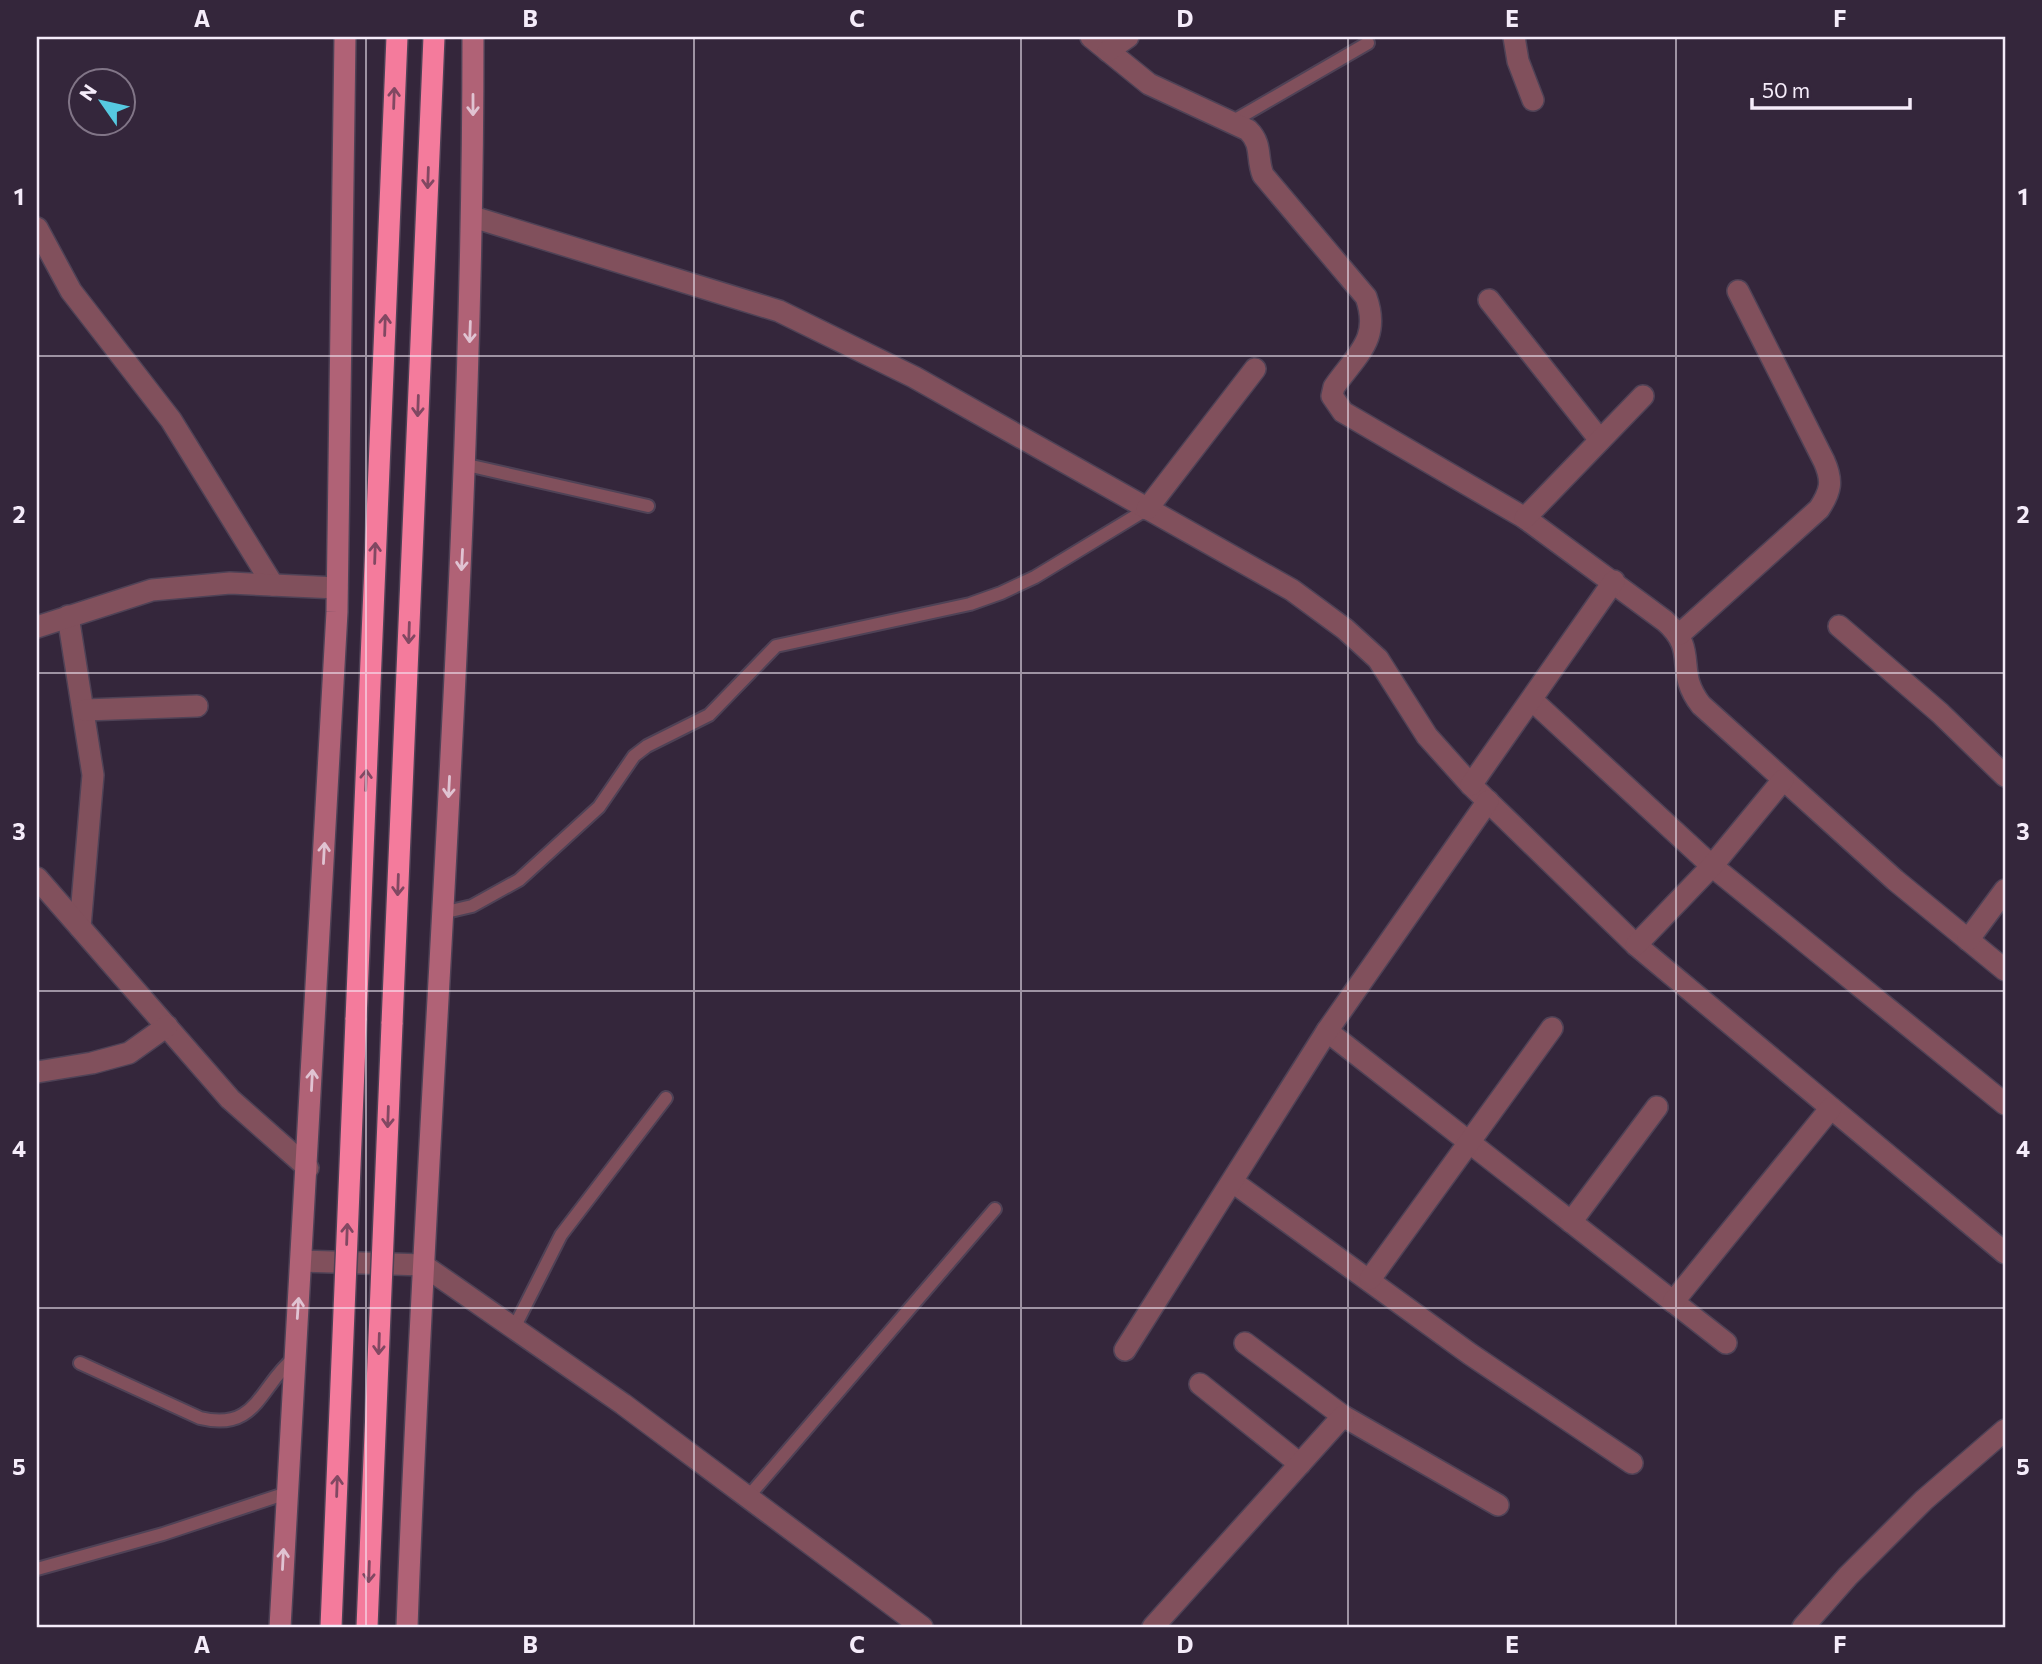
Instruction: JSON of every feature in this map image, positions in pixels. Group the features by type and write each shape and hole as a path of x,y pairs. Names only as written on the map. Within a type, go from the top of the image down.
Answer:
{"highway":[{"path":"331,1627 397,37"},
{"path":"367,1627 434,37"}],"street":[{"path":"280,1627 294,1358 308,1168 337,588 345,37"},
{"path":"409,1626 423,1265 467,465 473,218 473,37"},
{"path":"1091,37 1149,84 1248,130 1257,139 1261,149 1259,164 1263,174 1366,297 1373,315 1373,328 1334,387 1334,403 1343,412 1525,518 1614,581 1680,634 1686,647 1684,671 1689,690 1701,705 1783,780 2005,970"},
{"path":"1108,51 1128,37"},
{"path":"1514,37 1518,61 1533,100"},
{"path":"473,218 779,311 914,377 1292,590 1345,629 1378,659 1427,736 1471,785 1636,945 2005,1253"},
{"path":"37,228 71,291 172,420 273,585"},
{"path":"1680,634 1819,509 1829,493 1831,477 1824,461 1738,291"},
{"path":"1489,300 1600,440"},
{"path":"1147,509 1255,369"},
{"path":"1525,518 1643,396"},
{"path":"1471,785 1614,581"},
{"path":"37,626 152,590 230,583 337,588"},
{"path":"68,616 85,710 93,775 80,927"},
{"path":"1839,626 1940,713 2005,776"},
{"path":"1532,701 1712,866 2005,1104"},
{"path":"85,710 197,706"},
{"path":"1636,945 1712,866 1783,780"},
{"path":"1125,1350 1327,1031 1488,801"},
{"path":"37,878 230,1099 308,1168"},
{"path":"1968,940 2005,890"},
{"path":"37,1072 92,1063 129,1053 167,1026"},
{"path":"1370,1279 1467,1141 1552,1028"},
{"path":"1327,1031 1726,1343"},
{"path":"1572,1222 1657,1107"},
{"path":"1673,1302 1831,1108"},
{"path":"1233,1182 1470,1354 1632,1463"},
{"path":"301,1261 423,1265 623,1404 922,1627"},
{"path":"1245,1343 1343,1416 1498,1505"},
{"path":"1200,1384 1300,1464"},
{"path":"1153,1627 1343,1416"},
{"path":"1803,1627 1847,1576 1924,1500 2005,1430"}],"lane":[{"path":"1230,122 1368,43"},
{"path":"467,465 648,506"},
{"path":"442,913 472,906 519,880 599,807 634,756 647,746 709,715 776,646 970,604 1002,593 1035,577 1147,509"},
{"path":"513,1330 561,1235 666,1098"},
{"path":"748,1497 995,1209"},
{"path":"80,1363 200,1418 219,1422 237,1419 263,1399 275,1377 294,1358"},
{"path":"37,1569 163,1534 287,1493"}]}
